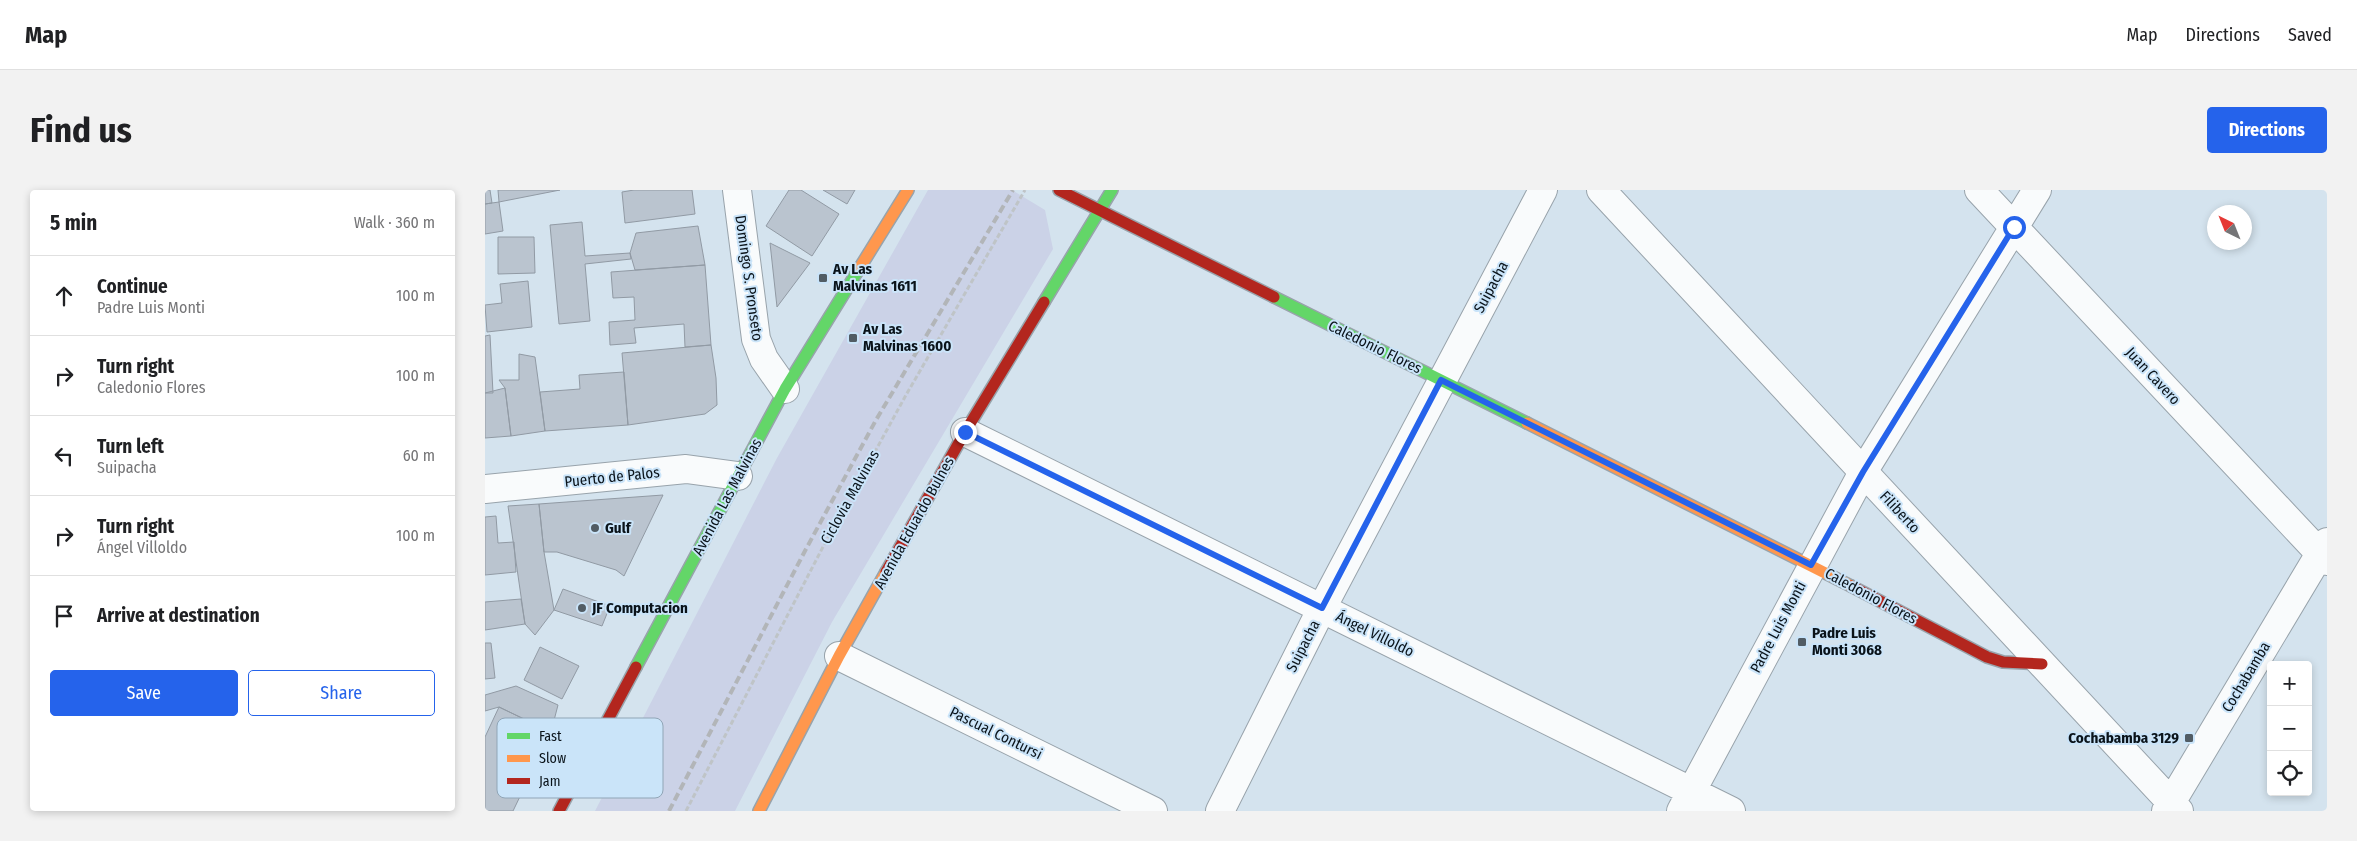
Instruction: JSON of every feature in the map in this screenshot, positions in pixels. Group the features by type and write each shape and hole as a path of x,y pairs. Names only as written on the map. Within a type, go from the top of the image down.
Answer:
{"main road":[{"name":"Avenida Las Malvinas","path":"609,718 785,390 908,190"},
{"name":"Caledonio Flores","path":"1059,190 1811,565 1987,657 2003,662 2042,664"},
{"name":"Avenida Eduardo Bulnes","path":"759,811 839,656 965,432 1112,190"},
{"name":"Avenida Las Malvinas","path":"559,811 566,798"}],"street":[{"name":"Domingo S. Pronseto","path":"737,190 756,339 764,359 785,390"},
{"name":"Suipacha","path":"1220,811 1322,608 1543,190"},
{"name":"Filiberto","path":"1601,190 2042,664 2172,808"},
{"name":"Juan Cavero","path":"1979,190 2325,553"},
{"name":"Padre Luis Monti","path":"1686,801 1811,565 1863,472 2037,190"},
{"name":"Ángel Villoldo","path":"965,432 1322,608 1686,801 1731,811"},
{"name":"Puerto de Palos","path":"485,489 687,469 738,476"},
{"name":"Cochabamba","path":"2172,808 2325,553"},
{"name":"Pascual Contursi","path":"839,656 1153,811"}],"path":[{"name":"Ciclovia Malvinas","path":"686,811 829,534 906,395 1025,190"}],"shaded area":[{"path":"928,190 1012,190 1045,210 1053,249 832,622 735,811 595,811 602,798 663,798 663,718 643,718 777,458"}],"building":[{"path":"485,190 490,190 492,203 485,204"},
{"path":"498,190 560,190 499,202"},
{"path":"634,190 692,190 695,214 625,223 622,192"},
{"path":"789,190 801,190 839,214 812,256 766,226"},
{"path":"823,190 855,190 847,204"},
{"path":"499,202 503,231 485,234 485,204"},
{"path":"582,222 585,256 630,253 631,259 585,264 590,321 559,324 550,225"},
{"path":"698,226 705,265 635,270 630,253 636,233"},
{"path":"498,237 534,237 535,273 498,274"},
{"path":"770,243 810,263 777,307"},
{"path":"705,265 711,345 685,347 684,324 634,328 636,343 610,345 609,322 635,320 634,297 613,298 611,272"},
{"path":"528,281 532,327 487,332 485,305 502,303 500,284"},
{"path":"490,335 493,393 485,393 485,336"},
{"path":"711,345 716,378 717,405 705,414 628,425 622,353"},
{"path":"519,354 535,357 545,431 511,436 505,388 499,380 519,380"},
{"path":"624,372 628,425 545,431 540,392 580,389 579,375"},
{"path":"505,388 511,436 485,438 485,393"},
{"name":"Gulf","path":"663,495 624,576 616,570 557,552 544,552 539,504"},
{"path":"539,504 544,552 554,610 535,635 525,624 508,506"},
{"path":"496,516 498,543 514,542 516,572 485,575 485,517"},
{"name":"JF Computacion","path":"563,589 610,606 602,626 554,610"},
{"path":"521,599 525,624 485,630 485,602"},
{"path":"485,643 491,643 495,678 485,679"},
{"path":"540,647 579,666 562,699 524,680"},
{"path":"516,686 558,705 555,718 522,718 499,707 485,711 485,695"},
{"path":"499,707 522,718 497,718 497,798 519,798 513,811 485,811 485,737"}],"railway":[{"path":"669,811 806,549 876,420 1013,190"}],"traffic: fast":[{"path":"1044,302 1112,190"},
{"path":"636,667 785,389 859,269"},
{"path":"1274,297 1527,423"}],"traffic: slow":[{"path":"859,269 908,190"},
{"path":"1527,423 1851,586"},
{"path":"759,811 839,656 886,572"}],"traffic: jam":[{"path":"1059,190 1274,297"},
{"path":"886,572 965,432 1044,302"},
{"path":"1851,586 1987,657 2003,662 2042,664"},
{"path":"609,718 636,667"},
{"path":"559,811 566,798"}],"place":[{"name":"Av Las Malvinas 1611","path":"823,278"},
{"name":"Av Las Malvinas 1600","path":"853,338"},
{"name":"Gulf","path":"595,528"},
{"name":"JF Computacion","path":"582,608"},
{"name":"Padre Luis Monti 3068","path":"1802,642"},
{"name":"Cochabamba 3129","path":"2189,738"}],"route":[{"path":"965,432 1322,608 1441,380 1811,565 1863,472 2014,227"}]}
